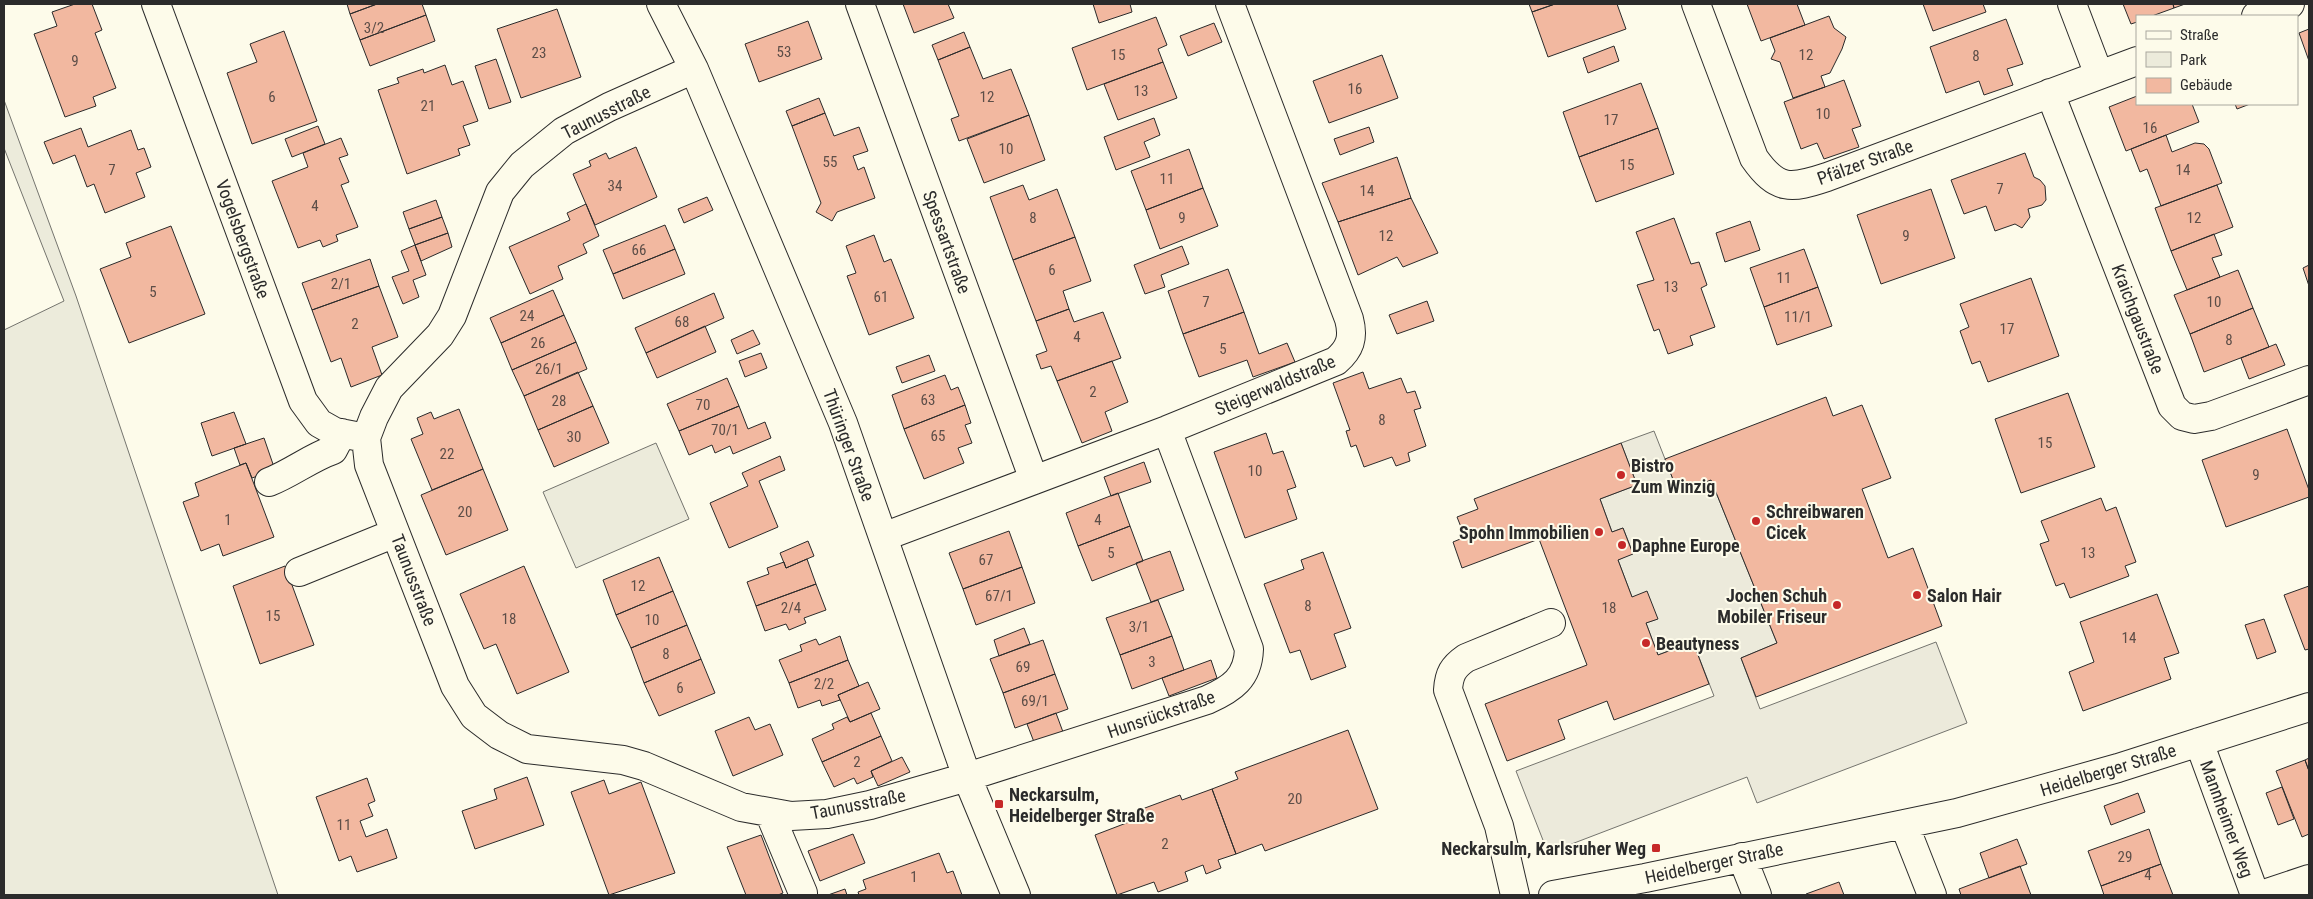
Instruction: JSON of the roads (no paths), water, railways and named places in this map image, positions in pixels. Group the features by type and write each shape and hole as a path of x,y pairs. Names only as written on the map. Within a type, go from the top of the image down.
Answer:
{"street":[{"name":"Vogelsbergstraße","path":"156,4 303,401 319,423 354,436"},
{"name":"Thüringer Straße","path":"661,4 694,69 843,423 967,777 1016,895"},
{"name":"Spessartstraße","path":"860,4 1034,480"},
{"name":"Steigerwaldstraße","path":"883,537 1167,430 1336,361 1346,352 1351,340 1349,319 1230,4"},
{"name":"Pfälzer Straße","path":"1696,4 1754,158 1767,176 1780,183 1802,185 1818,180 2136,61"},
{"path":"2072,4 2099,75"},
{"path":"2259,15 2290,4"},
{"name":"Taunusstraße","path":"694,69 608,107 564,131 522,165 500,192 452,316 440,335 389,388 354,436 369,465 455,686 474,716 499,736 527,749 623,760 644,766 741,807 791,816 827,814 870,805 967,777"},
{"name":"Kraichgaustraße","path":"2050,93 2172,406 2177,412 2182,416 2194,419 2211,416 2309,380"},
{"name":"Hunsrückstraße","path":"967,777 1207,700 1226,692 1237,684 1245,671 1249,649 1167,430"},
{"path":"270,482 288,475 314,457 334,450 354,436"},
{"path":"299,572 395,533"},
{"path":"1515,895 1500,826 1448,690 1449,678 1454,666 1466,658 1551,624"},
{"name":"Heidelberger Straße","path":"1553,895 1904,824 2031,794 2309,707"},
{"name":"Mannheimer Weg","path":"2199,742 2255,895"},
{"path":"769,812 803,893"},
{"path":"1904,824 1932,895"},
{"path":"1742,857 1757,895"},
{"name":"Mannheimer Weg","path":"2262,895 2309,879"}],"place":[{"name":"Bistro Zum Winzig","path":"1621,475"},
{"name":"Schreibwaren Cicek","path":"1756,521"},
{"name":"Spohn Immobilien","path":"1599,532"},
{"name":"Daphne Europe","path":"1622,545"},
{"name":"Salon Hair","path":"1917,595"},
{"name":"Jochen Schuh Mobiler Friseur","path":"1837,605"},
{"name":"Beautyness","path":"1646,643"},
{"name":"Neckarsulm, Heidelberger Straße","path":"999,804"},
{"name":"Neckarsulm, Karlsruher Weg","path":"1656,848"}]}
